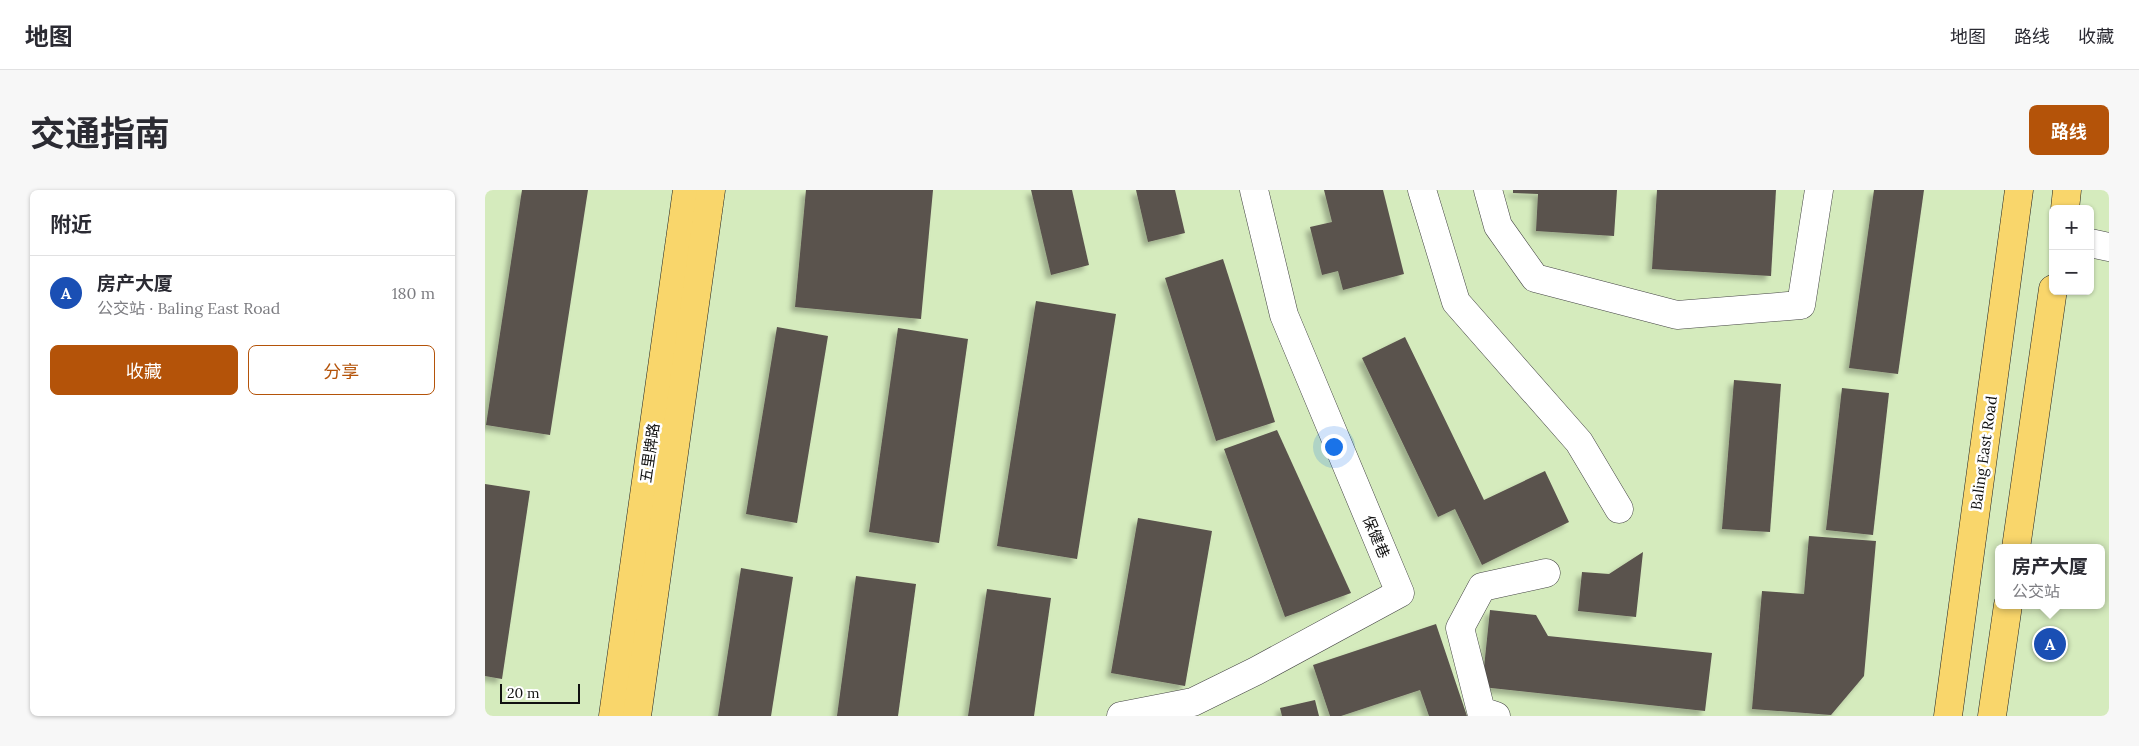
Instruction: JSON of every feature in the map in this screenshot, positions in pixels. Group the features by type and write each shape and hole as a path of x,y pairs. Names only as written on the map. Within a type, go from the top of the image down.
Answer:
{"main road":[{"name":"五里牌路","path":"613,716 687,190"},
{"name":"五里牌路","path":"637,716 711,190"},
{"name":"Baling East Road","path":"1949,716 2019,190"},
{"path":"2065,205 2067,190"},
{"path":"2017,544 2052,295"},
{"path":"1993,716 2007,609"}],"street":[{"name":"保健巷","path":"1121,716 1193,702 1256,671 1400,593 1284,315 1254,190"},
{"path":"1421,190 1456,302 1579,442 1619,509"},
{"path":"1488,190 1497,226 1535,278 1677,315 1801,305 1819,190"},
{"path":"2094,244 2109,247"},
{"path":"1496,716 1481,711 1460,628 1482,587 1546,574"}],"green space":[{"path":"485,190 2109,190 2109,716 485,716"}],"building":[{"path":"522,190 588,190 550,435 486,425"},
{"path":"806,190 933,190 921,319 795,307"},
{"path":"1031,190 1072,190 1089,265 1051,275"},
{"path":"1136,190 1175,190 1185,233 1148,242"},
{"path":"1324,190 1383,190 1404,274 1343,290 1338,271 1322,275 1310,227 1332,222"},
{"path":"1513,190 1617,190 1614,236 1536,231 1538,194 1513,193"},
{"path":"1657,190 1776,190 1771,276 1652,269"},
{"path":"1874,190 1924,190 1898,374 1849,368"},
{"path":"1223,259 1275,422 1216,441 1165,278"},
{"path":"1036,301 1116,314 1077,559 997,546"},
{"path":"777,327 828,336 797,523 746,514"},
{"path":"898,328 968,339 939,543 869,532"},
{"path":"1405,337 1484,500 1545,471 1569,522 1482,565 1455,509 1438,517 1362,358"},
{"path":"1734,380 1781,384 1770,532 1722,529"},
{"path":"1842,388 1889,393 1873,535 1826,530"},
{"path":"1277,430 1351,593 1285,617 1224,449"},
{"path":"485,484 530,491 502,679 485,676"},
{"path":"1138,518 1212,531 1185,686 1111,673"},
{"path":"1809,536 1876,541 1864,676 1831,715 1752,709 1762,591 1804,594"},
{"path":"1643,552 1636,617 1578,611 1582,572 1609,574"},
{"path":"741,568 793,577 771,716 718,716"},
{"path":"856,576 916,584 898,716 837,716"},
{"path":"987,589 1051,598 1034,716 968,716"},
{"path":"1490,610 1536,615 1548,636 1712,653 1705,711 1482,687"},
{"path":"1436,624 1467,716 1429,716 1420,690 1341,716 1330,716 1313,665"},
{"path":"1315,700 1319,716 1282,716 1280,708"}],"place":[{"name":"房产大厦","path":"2050,644"}]}
